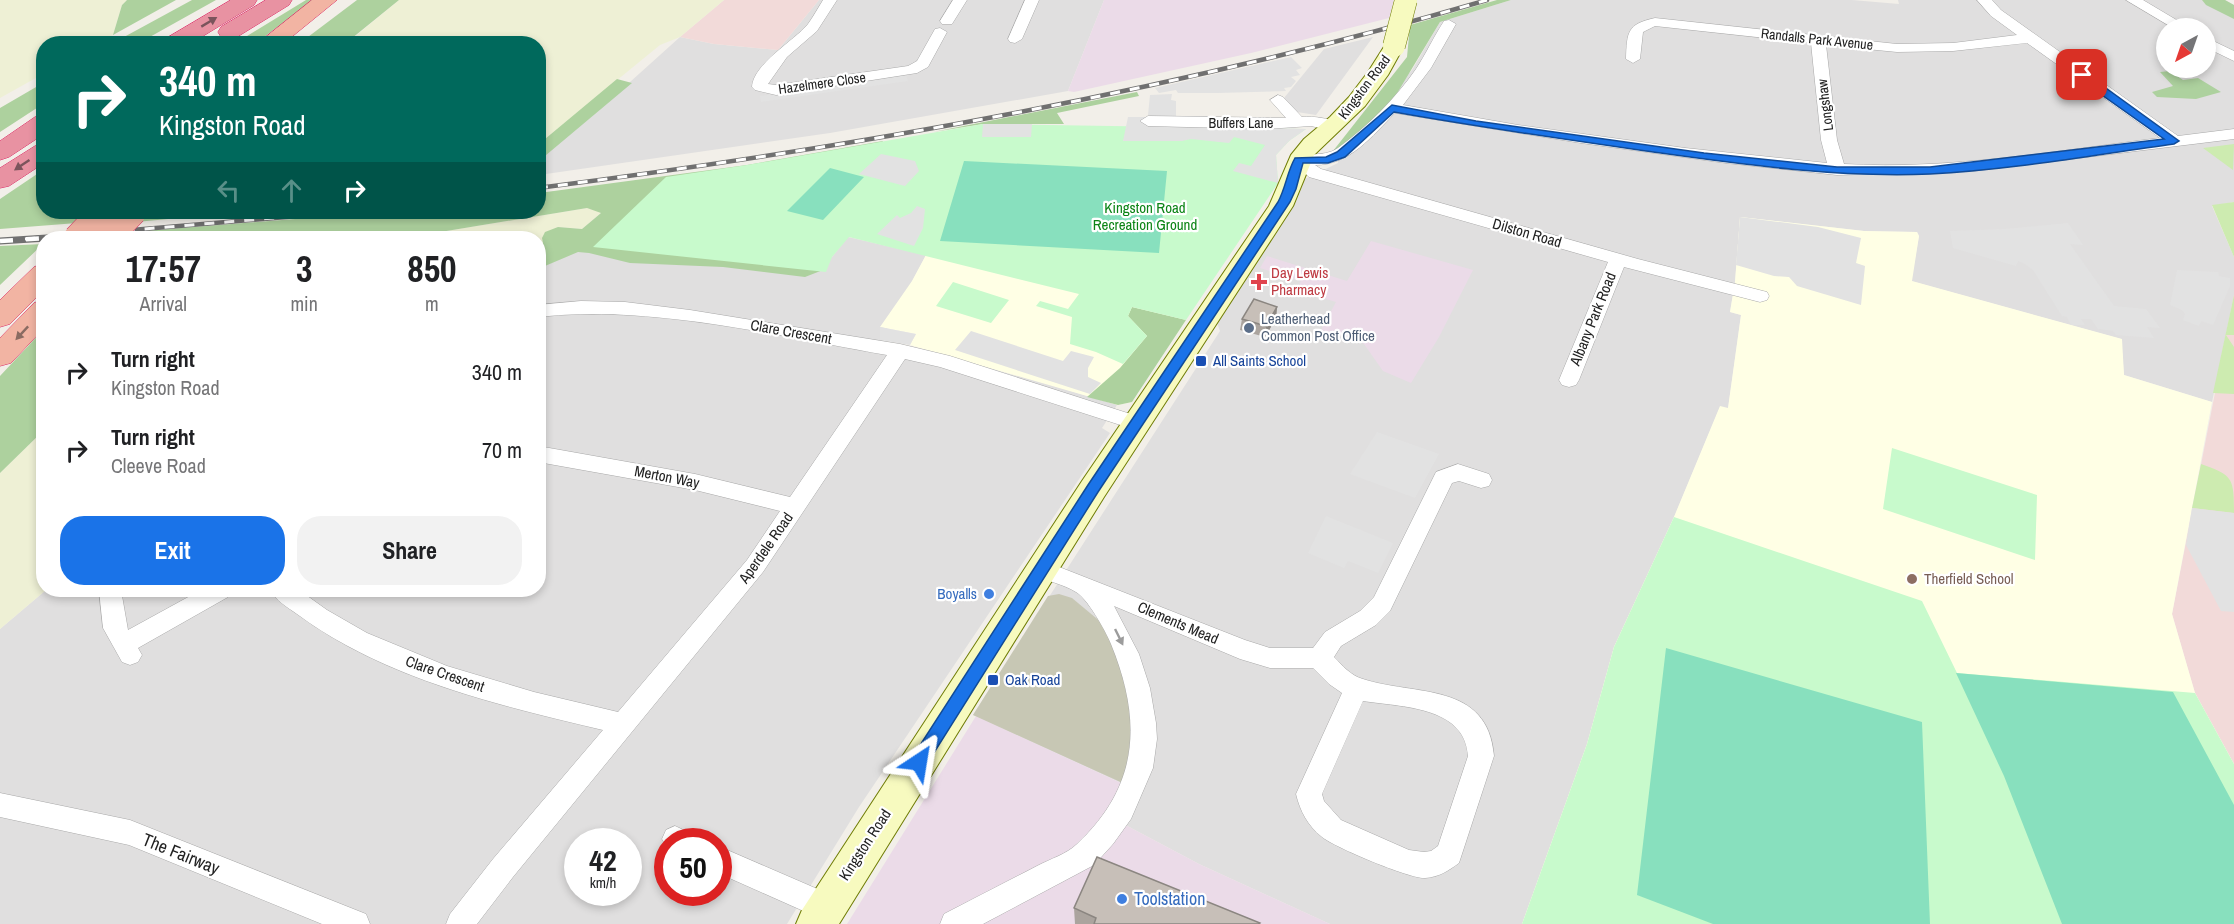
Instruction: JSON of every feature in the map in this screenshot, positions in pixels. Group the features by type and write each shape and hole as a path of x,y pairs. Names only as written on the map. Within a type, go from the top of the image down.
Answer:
{"highway":[{"path":"186,36 246,0"},
{"path":"223,36 281,0"},
{"path":"279,36 326,0"},
{"path":"303,36 350,0"},
{"path":"0,152 36,127"},
{"path":"0,180 36,156"},
{"path":"83,231 94,219"},
{"path":"116,231 127,219"},
{"path":"0,317 36,281"},
{"path":"0,356 36,318"}],"main road":[{"name":"Kingston Road","path":"821,915 1041,569 1284,202 1291,189 1293,173 1299,160 1309,146 1333,126 1369,85 1394,46 1406,0"}],"street":[{"name":"Hazelmere Close","path":"830,0 812,28 782,54 767,72 760,81 760,87 776,90 912,70 923,64 960,0"},
{"path":"1015,39 1032,0"},
{"path":"1984,0 1996,13 2174,141"},
{"path":"2133,0 2165,18"},
{"name":"Randalls Park Avenue","path":"1633,58 1634,33 1637,29 1655,22 1928,49 2030,38"},
{"name":"Kingston Road","path":"1299,160 1328,160 1341,154 1392,108 1424,68 1449,24"},
{"name":"Longshaw","path":"1818,39 1829,140 1837,170"},
{"path":"2216,47 2234,57"},
{"path":"1278,100 1297,121"},
{"path":"1392,108 1476,124 1702,156 1837,170 1930,170 2017,162 2234,134"},
{"name":"Buffers Lane","path":"1148,122 1265,124 1311,121 1333,126"},
{"name":"Dilston Road","path":"1299,160 1315,173 1618,259 1760,296"},
{"name":"Albany Park Road","path":"1569,380 1618,259"},
{"name":"Clare Crescent","path":"546,310 593,307 657,312 758,326 900,351"},
{"path":"900,351 943,361 1136,423"},
{"name":"Aperdele Road","path":"460,924 503,868 738,588 778,534 794,506 900,351"},
{"name":"Merton Way","path":"546,455 695,482 794,506"},
{"path":"1356,689 1309,794 1312,807 1332,829 1408,863 1424,865 1437,863 1449,854 1481,756 1480,741 1471,725 1458,713 1438,703 1356,689 1338,677 1319,658 1334,639 1368,618 1382,604 1444,478 1458,472 1481,480"},
{"name":"Clements Mead","path":"1041,569 1118,598 1240,649 1270,658 1319,658"},
{"path":"954,924 1084,856 1101,840 1136,780 1143,754 1143,722 1136,687 1125,649 1113,625 1088,588"},
{"path":"111,597 115,628 127,650 209,597"},
{"name":"Clare Crescent","path":"292,597 334,627 392,656 529,702 624,724"},
{"name":"The Fairway","path":"0,805 109,827 130,834 313,917 356,924"},
{"path":"732,867 821,915"}],"shaded area":[{"path":"0,0 127,0 122,5 111,36 36,36 36,78 0,98"},
{"path":"399,0 724,0 680,37 660,45 546,138 546,36 356,36"},
{"path":"724,0 819,0 778,50 714,44 680,37"},
{"path":"819,0 1104,0 1068,91 830,133 546,174 546,152 590,118 680,37 714,44 778,50"},
{"path":"1104,0 1394,0 1389,18 1251,53 1074,92 1068,91"},
{"path":"1511,0 1852,0 1899,4 1898,0 2225,0 2234,5 2234,202 2212,206 2234,257 2234,295 2212,402 2124,375 2121,339 1911,281 1919,236 1917,232 1864,231 1740,217 1735,282 1730,312 1741,315 1728,409 1720,407 1674,517 1614,647 1587,744 1522,924 1330,924 1199,864 1116,820 1132,788 973,715 1220,331 1217,323 1297,200 1305,179 1338,163 1337,152 1412,70 1440,22"},
{"path":"1373,37 1316,115 1297,112 1284,98 1324,49"},
{"path":"1291,57 1302,68 1296,70 1300,75 1291,77 1296,81 1291,87 1284,88 1286,91 1178,93 1176,90 1159,93 1155,88"},
{"path":"906,75 908,81 761,102 760,96"},
{"path":"1172,94 1171,100 1176,101 1176,116 1213,116 1213,126 1306,129 1289,141 1276,155 1278,183 1233,171 1239,163 1251,166 1265,145 1234,137 1229,143 1191,139 1123,141 1128,117 1153,117 1148,115 1150,95"},
{"path":"983,124 1032,124 1031,137 982,137"},
{"path":"881,154 915,161 919,171 905,186 859,174"},
{"path":"917,206 925,209 923,228 914,246 877,234 897,215 900,218 911,213"},
{"path":"587,208 602,212 582,229 558,227 546,240 546,231 447,231 520,219 546,219 546,215"},
{"name":"Therfield School","path":"1740,217 1864,231 1917,232 1919,236 1912,281 2122,339 2124,375 2212,402 2172,614 2195,693 2234,764 2234,924 1522,924 1587,744 1614,647 1674,517 1720,406 1728,408 1741,315 1730,312 1735,282"},
{"path":"1740,217 1818,227 1861,238 1856,263 1865,266 1861,305 1797,286 1789,277 1774,276 1736,265"},
{"path":"2068,223 2083,245 2070,244 2114,306 2146,309 2160,328 2147,327 2154,338 2116,335 2113,331 2098,329 2091,319 2081,319 2085,325 2071,325 2067,317 2062,316 2033,270 2018,261 2016,266 1953,248 1950,231"},
{"path":"848,237 926,255 881,340 995,368 1117,405 1102,428 1110,433 859,807 787,924 0,924 0,629 38,597 546,597 546,265 587,247 832,257"},
{"path":"1371,241 1473,270 1439,337 1411,383 1383,371 1364,344 1356,339 1321,330 1336,302 1296,290 1301,281 1260,268 1267,256 1347,281"},
{"path":"926,255 1186,320 1132,402 1118,405 910,345 916,334 880,327 912,281"},
{"path":"2177,270 2218,272 2219,276 2230,278 2230,286 2213,325 2201,321 2199,326 2183,320 2185,314 2182,310 2170,305"},
{"path":"2234,295 2234,764 2195,693 2172,614"},
{"path":"880,327 916,334 910,345 880,340"},
{"path":"971,331 1063,361 1071,351 1094,357 1088,368 1088,377 1101,383 1090,394 955,350"},
{"path":"1377,432 1439,454 1415,498 1350,474"},
{"path":"36,438 38,597 0,629 0,473"},
{"path":"2192,508 2234,513 2234,612 2221,611 2186,545"},
{"path":"1326,516 1393,543 1378,573 1348,561 1344,568 1308,553"},
{"path":"1059,594 1072,598 1108,628 1136,722 1127,785 973,715 1048,596"},
{"path":"976,716 1132,788 1116,820 1199,864 1330,924 847,924"}],"green space":[{"path":"127,0 176,0 113,35 122,5"},
{"path":"192,0 216,0 152,36 126,36"},
{"path":"306,0 314,0 265,36 247,36"},
{"path":"357,0 399,0 355,36 309,36"},
{"path":"1497,0 1511,0 1440,22 1396,95 1383,111 1337,152 1333,151 1407,57 1410,25"},
{"path":"2202,0 2225,0 2234,5 2234,19 2206,5"},
{"path":"2166,78 2183,80 2198,78 2221,92 2196,99 2157,97 2152,92 2173,86"},
{"path":"617,79 632,83 546,155 546,138"},
{"path":"36,87 36,109 0,132 0,108"},
{"path":"1137,92 1139,96 1057,113 1064,124 983,124 933,132"},
{"name":"Kingston Road Recreation Ground","path":"983,124 1306,129 1289,141 1276,155 1278,183 1186,320 1132,307 1128,316 1147,336 1123,364 1070,344 1072,317 1036,306 1040,301 1068,309 1079,294 849,237 832,257 826,272 593,247 666,177"},
{"path":"883,141 823,270 805,277 723,267 630,263 578,252 546,266 546,232 558,227 582,229 601,213 587,208 546,215 546,192 747,165"},
{"path":"2234,144 2233,170 2203,148"},
{"path":"964,161 1167,171 1159,253 940,241"},
{"path":"830,168 864,177 823,220 787,211"},
{"path":"36,175 36,219 81,219 77,223 0,229 0,199"},
{"path":"2234,202 2234,257 2212,205"},
{"path":"138,219 168,219 136,222"},
{"path":"295,219 520,219 447,231 144,231"},
{"path":"36,244 36,251 0,285 0,246"},
{"path":"953,282 1009,300 991,323 936,306"},
{"path":"2234,295 2234,335 2226,335 2234,347 2234,394 2213,393"},
{"path":"1132,307 1186,320 1132,402 1118,405 1087,397 1120,368 1147,336 1128,316"},
{"path":"36,337 36,438 0,473 0,376"},
{"path":"1892,448 2037,495 2035,560 1883,509"},
{"path":"2201,464 2220,471 2230,479 2234,513 2192,508"},
{"path":"1674,517 1922,601 1957,673 2195,693 2234,764 2234,924 1522,924 1587,744 1614,647"},
{"path":"1666,648 1922,722 1930,924 1713,924 1637,895"},
{"path":"1956,673 2173,692 2234,805 2234,924 2062,924 2004,776"}],"building":[{"path":"1254,299 1277,307 1266,326 1242,319"},
{"path":"1097,857 1260,923 1094,924 1096,918 1074,908"}],"railway":[{"path":"546,187 778,154 1016,113 1253,62 1370,33 1487,0"},
{"path":"120,231 262,219"},
{"path":"25,239 36,238"},
{"path":"0,241 36,239"}],"place":[{"name":"Day Lewis Pharmacy","path":"1259,282"},
{"name":"Leatherhead Common Post Office","path":"1249,328"},
{"name":"All Saints School","path":"1201,361"},
{"name":"Therfield School","path":"1912,579"},
{"name":"Boyalls","path":"989,594"},
{"name":"Oak Road","path":"993,680"},
{"name":"Toolstation","path":"1122,899"}],"route":[{"path":"919,762 1093,489 1284,202 1291,189 1293,173 1299,160 1328,160 1341,154 1392,108 1476,124 1704,156 1781,166 1871,172 1930,170 2017,162 2174,141 2082,75"}]}
